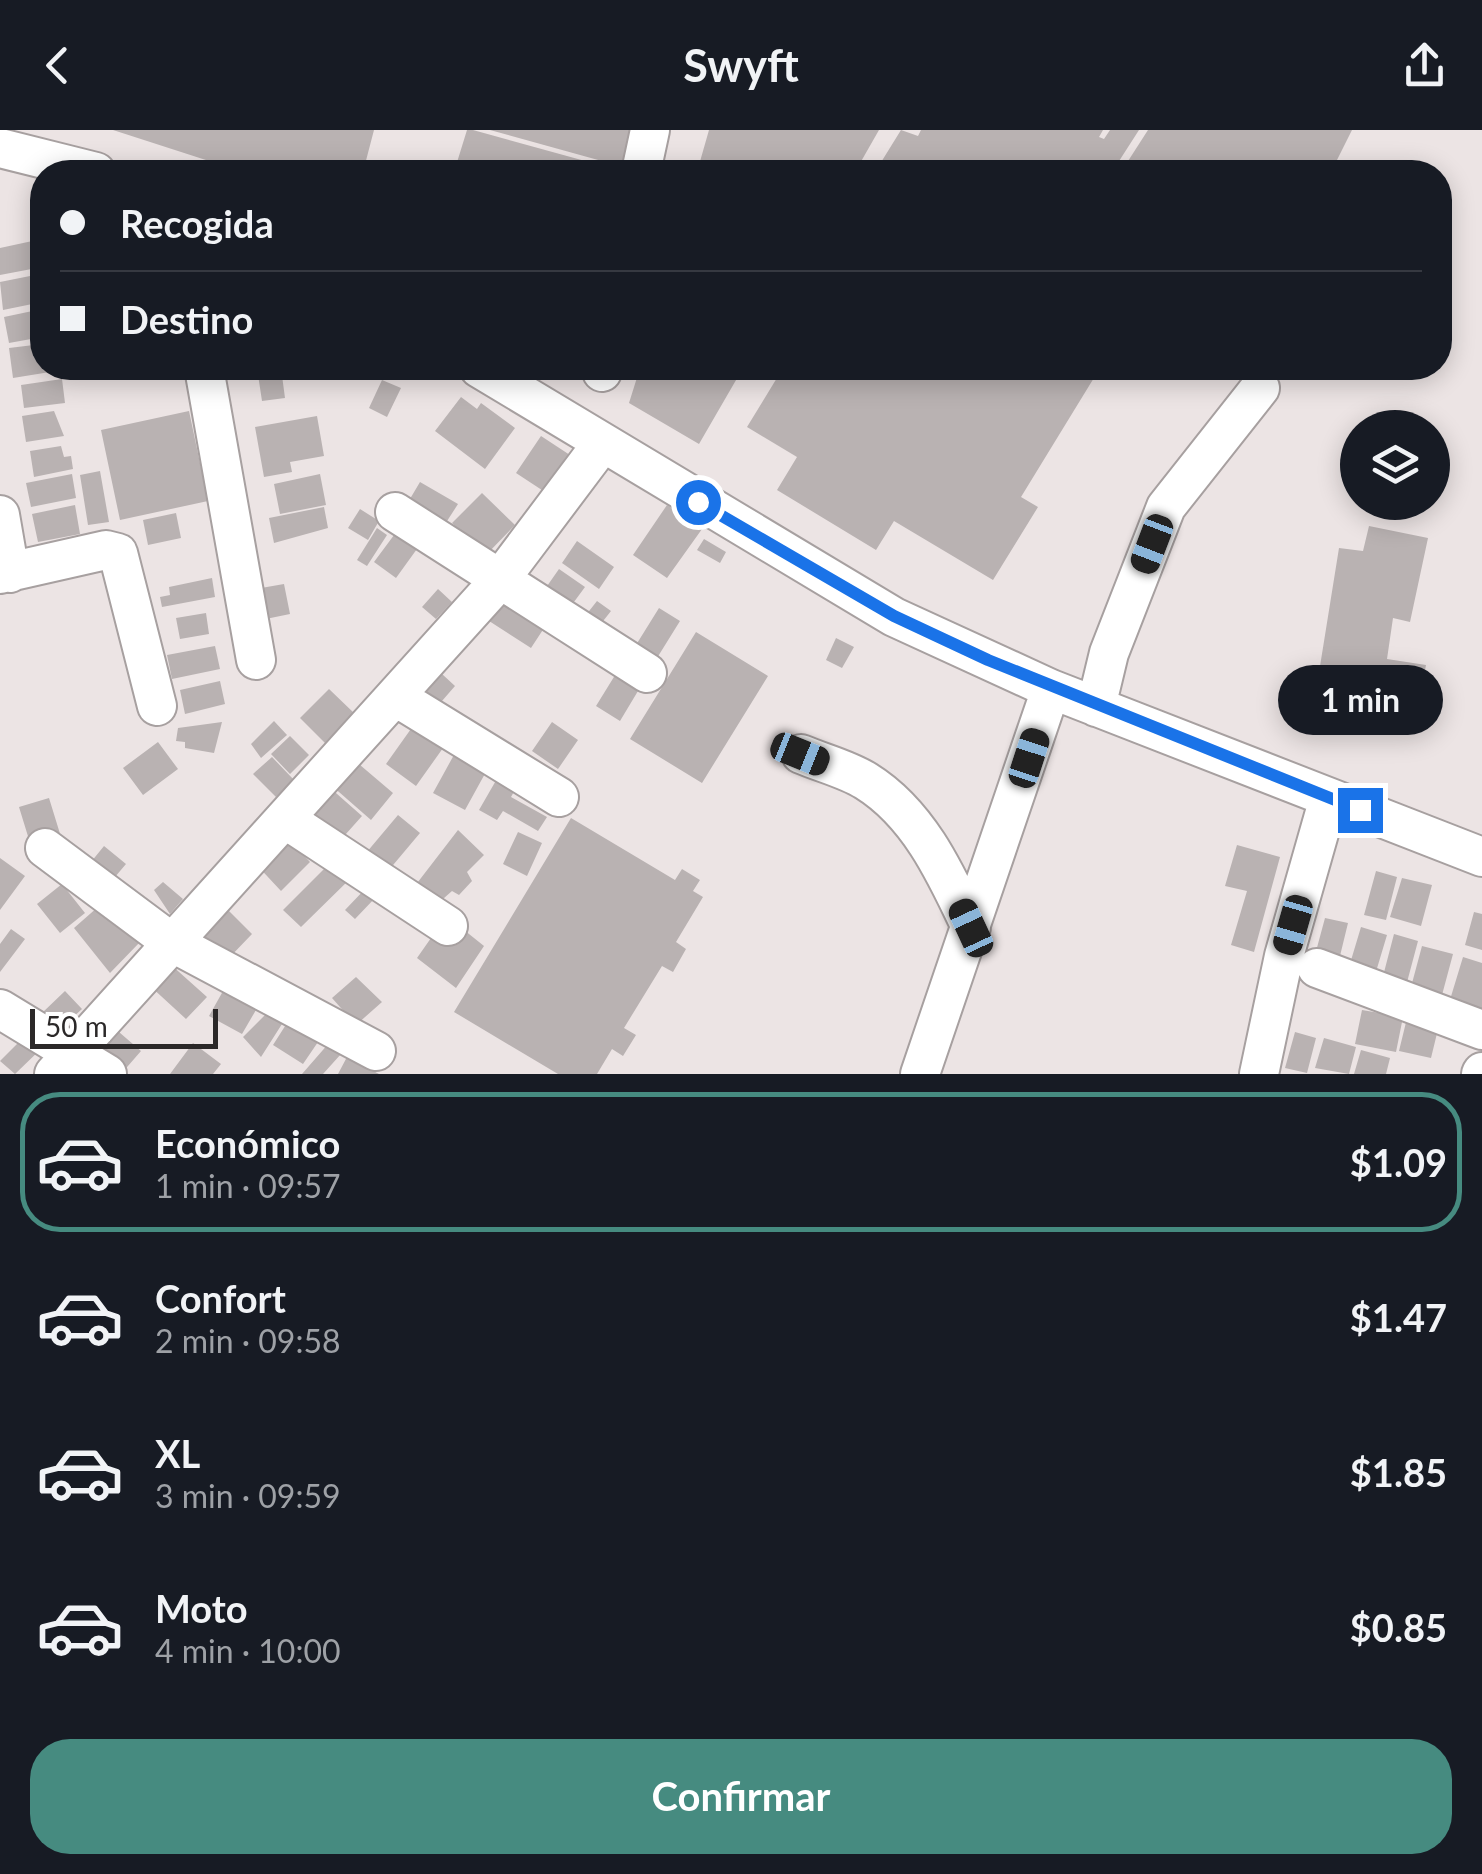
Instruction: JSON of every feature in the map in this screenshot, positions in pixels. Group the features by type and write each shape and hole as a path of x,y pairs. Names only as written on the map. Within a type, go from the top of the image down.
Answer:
{"street":[{"path":"644,160 650,130"},
{"path":"0,148 48,160"},
{"path":"206,380 256,660"},
{"path":"497,380 894,616 1051,689 1482,857"},
{"path":"1096,707 1109,653 1166,508 1260,388"},
{"path":"63,1064 498,582 601,444"},
{"path":"395,512 498,582 647,673"},
{"path":"0,515 5,574 106,550 118,552 157,706"},
{"path":"921,1073 1051,689"},
{"path":"396,697 559,797"},
{"path":"800,754 868,782 914,826 940,860 971,928"},
{"path":"1259,1074 1284,956 1329,798"},
{"path":"285,818 448,926"},
{"path":"45,848 171,942 376,1051"},
{"path":"1317,968 1482,1030"},
{"path":"0,1008 63,1064 107,1074"}],"building":[{"path":"113,130 374,130 366,160 206,160"},
{"path":"467,130 473,130 582,160 458,160"},
{"path":"490,130 637,130 629,160 598,160"},
{"path":"709,130 879,130 862,160 700,160"},
{"path":"901,130 918,136 921,130 1103,130 1099,137 1104,139 1110,130 1139,130 1120,160 882,160"},
{"path":"1148,130 1352,130 1337,160 1129,160"},
{"path":"30,242 30,269 0,275 0,248"},
{"path":"30,276 30,304 3,310 0,282"},
{"path":"30,312 30,339 9,343 4,317"},
{"path":"30,345 30,375 13,378 9,348"},
{"path":"62,380 65,403 24,408 21,385"},
{"path":"259,380 283,380 285,398 262,401"},
{"path":"382,380 401,388 387,417 369,408"},
{"path":"636,380 736,380 699,444 629,403"},
{"path":"776,380 1093,380 1021,497 1038,507 993,580 894,521 876,550 777,490 797,457 747,427"},
{"path":"461,397 477,409 481,403 515,428 485,469 435,431"},
{"path":"54,411 64,436 26,442 22,416"},
{"path":"189,411 208,501 120,520 101,430"},
{"path":"317,416 324,456 290,462 292,472 264,477 255,427"},
{"path":"541,436 576,459 551,496 516,473"},
{"path":"61,446 64,457 71,456 73,469 34,477 30,451"},
{"path":"100,471 109,522 88,525 80,475"},
{"path":"72,474 76,498 31,507 26,483"},
{"path":"320,474 326,505 280,514 274,484"},
{"path":"420,482 458,504 440,532 404,509"},
{"path":"482,493 515,525 486,555 452,523"},
{"path":"75,505 80,534 38,542 32,514"},
{"path":"667,505 702,529 667,578 633,555"},
{"path":"324,507 328,528 274,543 269,518"},
{"path":"360,509 379,521 368,540 348,528"},
{"path":"176,513 181,538 148,545 143,520"},
{"path":"1369,526 1428,538 1410,622 1393,618 1387,659 1426,665 1423,681 1385,675 1377,726 1312,716 1339,548 1363,551"},
{"path":"400,527 422,542 396,578 374,562"},
{"path":"377,528 387,535 367,566 357,560"},
{"path":"704,539 726,552 720,563 697,550"},
{"path":"577,541 614,567 599,589 562,563"},
{"path":"559,569 585,587 571,606 545,589"},
{"path":"212,578 215,597 162,607 160,597 170,595 169,587"},
{"path":"284,584 290,614 256,621 249,590"},
{"path":"438,589 452,602 436,619 422,607"},
{"path":"503,593 548,622 531,648 486,619"},
{"path":"597,601 611,611 596,630 582,620"},
{"path":"659,608 680,621 657,658 631,653"},
{"path":"206,613 209,634 180,639 176,618"},
{"path":"696,632 768,676 702,783 630,739"},
{"path":"836,638 854,647 842,668 826,660"},
{"path":"215,646 220,669 172,679 167,655"},
{"path":"617,672 641,686 620,721 596,706"},
{"path":"442,674 455,686 435,709 421,698"},
{"path":"220,681 225,704 185,714 180,690"},
{"path":"329,689 355,714 326,744 300,718"},
{"path":"418,719 448,741 416,786 386,764"},
{"path":"274,721 287,735 261,758 251,744"},
{"path":"222,722 214,753 185,748 185,742 176,741 178,728"},
{"path":"552,722 578,740 558,769 532,751"},
{"path":"290,736 309,755 290,774 271,754"},
{"path":"158,742 178,769 143,795 123,768"},
{"path":"455,753 487,770 465,810 433,793"},
{"path":"272,757 294,780 276,797 253,774"},
{"path":"353,759 393,793 371,820 331,785"},
{"path":"498,777 516,788 511,797 547,817 538,831 503,811 497,820 479,810"},
{"path":"328,786 362,816 337,844 304,814"},
{"path":"49,798 61,837 31,846 19,807"},
{"path":"398,815 420,833 383,877 361,859"},
{"path":"571,818 675,880 682,869 700,880 693,891 703,897 676,942 686,949 673,972 662,966 624,1028 636,1035 623,1056 612,1049 597,1074 558,1074 454,1012"},
{"path":"458,830 484,855 467,872 472,881 459,895 452,891 435,906 411,891"},
{"path":"518,832 542,843 527,876 503,864"},
{"path":"283,833 310,862 281,891 253,861"},
{"path":"1237,845 1280,857 1254,952 1231,945 1247,891 1225,886"},
{"path":"104,846 126,864 109,884 87,867"},
{"path":"0,858 25,876 0,910"},
{"path":"335,858 353,876 301,927 283,910"},
{"path":"1376,871 1397,877 1386,920 1364,915"},
{"path":"1402,878 1432,885 1421,926 1390,917"},
{"path":"163,882 183,899 170,914 154,890"},
{"path":"62,884 85,913 60,933 37,904"},
{"path":"366,888 375,898 355,919 345,910"},
{"path":"107,899 140,942 110,973 74,928"},
{"path":"223,905 252,934 228,959 198,932"},
{"path":"1474,912 1482,914 1482,950 1465,945"},
{"path":"1325,918 1348,923 1339,960 1315,955"},
{"path":"1361,927 1387,935 1375,975 1349,967"},
{"path":"438,928 464,930 484,946 456,988 417,958"},
{"path":"11,929 25,939 0,972 0,944"},
{"path":"1394,934 1418,941 1406,986 1382,980"},
{"path":"1422,946 1453,954 1442,995 1411,987"},
{"path":"1463,957 1482,963 1482,1013 1449,1003"},
{"path":"169,963 207,997 186,1019 149,985"},
{"path":"356,977 382,1002 356,1025 332,998"},
{"path":"227,984 260,1003 242,1034 209,1016"},
{"path":"65,991 82,1009 59,1030 42,1013"},
{"path":"1362,1010 1403,1017 1396,1052 1355,1044"},
{"path":"266,1014 282,1024 261,1057 243,1037"},
{"path":"1408,1014 1440,1021 1431,1058 1399,1051"},
{"path":"287,1023 318,1042 303,1064 273,1045"},
{"path":"112,1026 141,1051 121,1074 89,1052"},
{"path":"1295,1032 1316,1038 1307,1073 1285,1068"},
{"path":"27,1034 43,1047 15,1074 0,1061"},
{"path":"1324,1038 1356,1047 1349,1074 1315,1068"},
{"path":"193,1043 221,1064 213,1074 170,1074"},
{"path":"329,1043 341,1054 323,1074 302,1074"},
{"path":"1361,1050 1390,1058 1386,1074 1354,1074"},
{"path":"347,1057 379,1074 338,1074"}],"route":[{"path":"698,502 894,616 988,660 1051,689 1360,810"}]}
